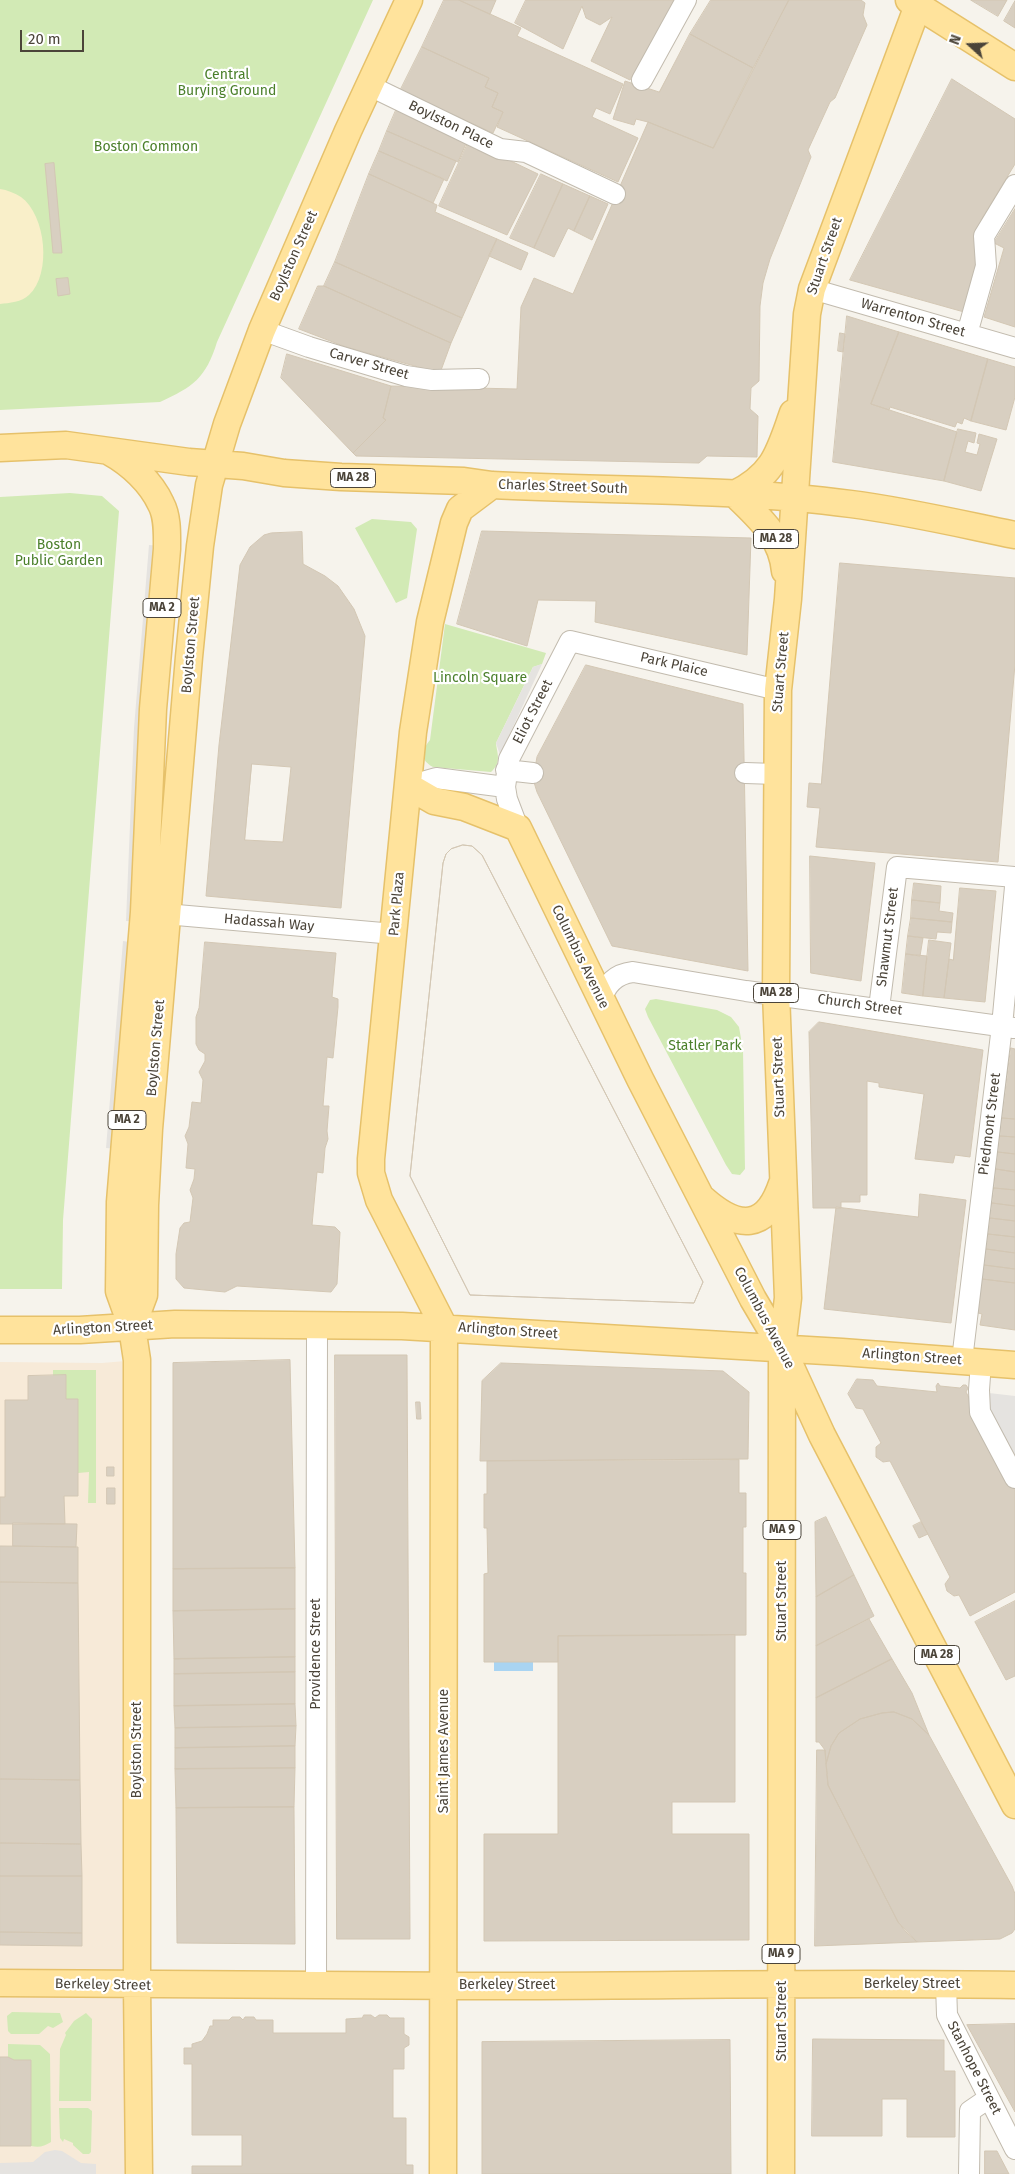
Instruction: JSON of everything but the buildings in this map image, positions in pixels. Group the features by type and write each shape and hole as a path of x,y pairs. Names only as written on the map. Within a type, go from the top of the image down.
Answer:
{"main road":[{"name":"Boylston Street","path":"139,2174 137,1985 137,1360 132,1327 119,1291 132,1267 120,1202 200,546 207,496 215,464 227,424 262,330 409,0"},
{"path":"916,2 1015,67"},
{"name":"Stuart Street","path":"781,2174 782,1348 788,1298 776,993 778,690 788,599 804,384 807,314 812,289 916,2"},
{"path":"735,494 759,480 775,460 804,384"},
{"name":"MA 2","path":"0,448 66,445 110,452"},
{"name":"Boylston Street","path":"110,452 131,466 147,483 161,504 167,529 167,549 153,709 156,913"},
{"name":"Charles Street South","path":"110,452 340,477 735,494 851,504 1015,535"},
{"name":"Park Plaza","path":"444,1327 379,1200 371,1173 373,1133 413,732 426,648 450,534 460,509 492,484"},
{"name":"MA 28","path":"735,494 763,522 779,543 785,566 788,599"},
{"path":"408,786 434,801 464,807 518,828"},
{"name":"Columbus Avenue","path":"518,828 601,1002 753,1299 782,1348 822,1435 1015,1805"},
{"path":"702,1199 719,1213 729,1218 740,1221 752,1220 762,1217 769,1211 777,1199 783,1182"},
{"name":"Arlington Street","path":"0,1330 80,1330 175,1324 444,1327 1015,1365"},
{"name":"Saint James Avenue","path":"443,2174 444,1327"},
{"name":"Berkeley Street","path":"0,1984 444,1986 1015,1985"}],"street":[{"path":"642,80 686,0"},
{"name":"Boylston Place","path":"370,86 500,149 526,152 615,194"},
{"path":"967,334 986,266 984,236 1015,185"},
{"name":"Warrenton Street","path":"812,289 1015,348"},
{"name":"Carver Street","path":"262,330 406,376 432,380 479,379"},
{"name":"Park Plaice","path":"570,641 778,690"},
{"name":"Eliot Street","path":"506,779 509,759 570,641"},
{"path":"408,786 436,778 506,779 533,773"},
{"path":"745,773 776,774"},
{"name":"Columbus Avenue","path":"506,779 507,799 518,828"},
{"name":"Shawmut Street","path":"879,1008 897,867 1015,877"},
{"name":"Piedmont Street","path":"1015,887 1008,1027 972,1361 979,1390 980,1412 1015,1478"},
{"name":"Hadassah Way","path":"156,913 394,934"},
{"name":"Church Street","path":"601,1002 603,993 614,978 632,972 746,991 776,993 1008,1027"},
{"name":"Providence Street","path":"316,1984 317,1325"},
{"name":"Stanhope Street","path":"946,1984 947,2015 1015,2149"},
{"path":"970,2174 970,2111 989,2098"}],"shaded area":[{"path":"149,545 162,546 138,922 126,921 134,728"},
{"path":"542,664 500,755 496,743 533,667"},
{"path":"123,941 136,943 119,1149 106,1148"},
{"path":"137,1360 137,2174 0,2174 0,1362 102,1363"},
{"path":"989,1393 1015,1396 1015,1462 986,1411"},
{"path":"62,2151 81,2163 96,2164 96,2174 0,2174 0,2163 33,2162 45,2152"}],"green space":[{"name":"Boston Common","path":"0,0 373,0 208,364 203,373 190,386 160,402 0,410"},
{"name":"Boston Public Garden","path":"70,493 102,496 119,511 63,1220 62,1289 0,1289 0,497"},
{"path":"372,519 411,522 417,529 407,598 396,603 355,528"},
{"name":"Lincoln Square","path":"445,624 546,653 542,664 533,667 496,743 498,761 491,772 433,767 426,761 423,755 430,740"},
{"name":"Statler Park","path":"656,999 717,1010 731,1017 739,1027 743,1050 745,1169 740,1175 732,1174 726,1165 648,1017 645,1009 650,1000"},
{"path":"53,1370 96,1370 96,1503 88,1503 89,1472 78,1473 78,1399 66,1399 66,1376 53,1376"},
{"path":"12,2012 60,2013 63,2022 53,2028 48,2026 39,2034 11,2034 8,2031 7,2016"},
{"path":"86,2013 92,2019 91,2101 59,2101 60,2049 66,2035 65,2033 74,2021"},
{"path":"8,2044 40,2045 50,2054 51,2142 44,2146 31,2146 31,2060 14,2060 8,2057"},
{"path":"59,2108 88,2108 92,2111 91,2152 89,2154 83,2154 73,2143 64,2139 63,2142 60,2138"}],"sand":[{"path":"0,189 21,197 36,217 41,230 43,260 41,273 29,295 19,301 0,304"}],"water":[{"path":"494,1662 533,1662 533,1671 494,1671"}],"park label":[{"name":"Central Burying Ground","path":"227,84"}]}
